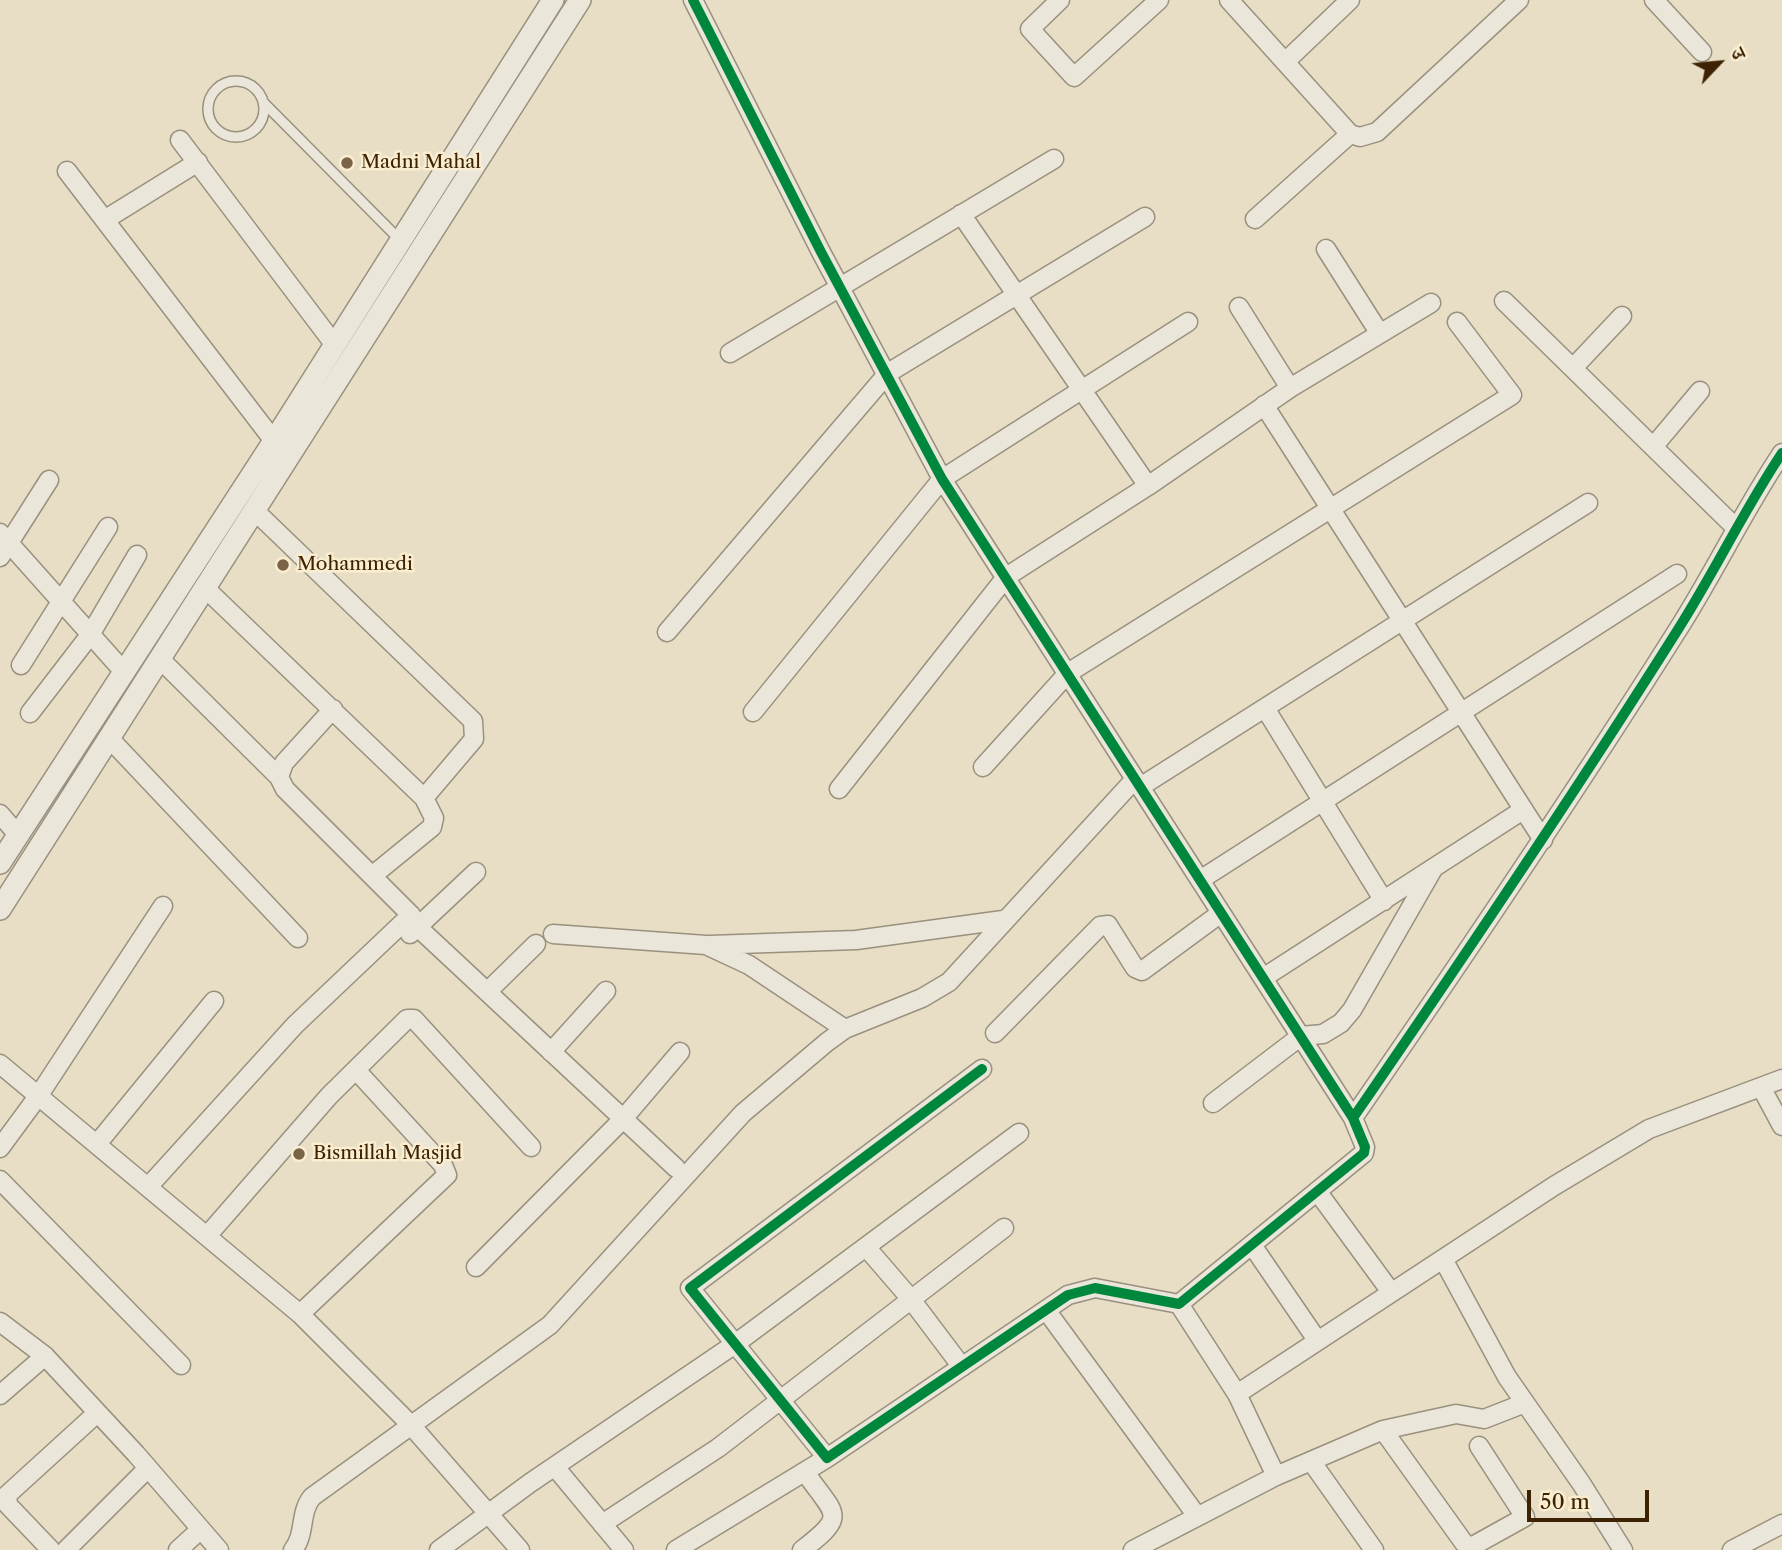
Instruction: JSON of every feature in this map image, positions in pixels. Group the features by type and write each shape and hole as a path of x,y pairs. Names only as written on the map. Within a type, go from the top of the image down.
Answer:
{"street":[{"path":"0,863 125,673 553,0"},
{"path":"0,909 580,0"},
{"path":"693,0 942,479 1353,1118 1365,1147 1364,1153 1179,1304"},
{"path":"1060,0 1030,29 1074,77 1159,0"},
{"path":"1228,0 1350,134 1360,137 1377,132 1519,0"},
{"path":"1285,62 1350,0"},
{"path":"1654,0 1702,52"},
{"path":"1255,219 1350,134"},
{"path":"180,140 334,344"},
{"path":"730,353 1054,159"},
{"path":"106,219 198,162"},
{"path":"66,171 106,219 274,440"},
{"path":"961,214 1148,485"},
{"path":"667,632 888,373 1145,217"},
{"path":"1326,249 1380,334"},
{"path":"1504,301 1736,528"},
{"path":"839,789 1006,577 1290,388 1432,303"},
{"path":"1240,307 1290,388"},
{"path":"1573,368 1622,316"},
{"path":"753,712 942,479 1188,322"},
{"path":"983,767 1068,673 1512,395 1457,322"},
{"path":"1653,447 1700,391"},
{"path":"1264,405 1543,840"},
{"path":"1353,1118 1543,840 1679,627 1782,453"},
{"path":"49,480 3,545 60,601 125,673"},
{"path":"293,1550 300,1542 305,1507 312,1497 550,1325 743,1113 845,1029 922,998 949,982 1003,920 1138,783 1265,708 1588,503"},
{"path":"254,510 473,721 474,739 424,798"},
{"path":"20,665 108,527"},
{"path":"30,713 90,635 137,555"},
{"path":"1200,880 1677,574"},
{"path":"205,588 424,798 434,818 432,827 372,876"},
{"path":"160,659 279,777 285,789 410,911 413,923 676,1168"},
{"path":"1265,708 1384,901"},
{"path":"279,777 284,763 333,709"},
{"path":"109,738 298,938"},
{"path":"1263,978 1523,810"},
{"path":"0,814 18,835"},
{"path":"1213,1103 1301,1036 1323,1034 1341,1023 1352,1010 1433,869"},
{"path":"148,1187 295,1025 476,872"},
{"path":"0,1148 39,1095 163,906"},
{"path":"995,1033 1100,926 1108,925 1135,968 1142,971 1222,913"},
{"path":"553,934 706,945 856,940 1003,920"},
{"path":"397,946 413,923"},
{"path":"487,992 536,944"},
{"path":"706,945 749,965 845,1029"},
{"path":"551,1052 606,991"},
{"path":"97,1144 214,1002"},
{"path":"207,1236 329,1096 407,1018 414,1019 531,1147"},
{"path":"477,1267 623,1119 680,1052"},
{"path":"0,1064 300,1314 410,1424 520,1550"},
{"path":"827,1458 690,1288 982,1069"},
{"path":"300,1314 447,1175 443,1165 356,1070"},
{"path":"1237,1394 1391,1292 1649,1129 1782,1079"},
{"path":"1761,1087 1782,1126"},
{"path":"439,1550 487,1514 735,1344 1019,1133"},
{"path":"0,1180 181,1365"},
{"path":"1317,1191 1391,1292"},
{"path":"602,1524 718,1448 1004,1228"},
{"path":"1252,1244 1317,1340"},
{"path":"866,1247 910,1298 962,1367"},
{"path":"1443,1259 1507,1377 1581,1483 1623,1550"},
{"path":"676,1550 806,1472 1068,1295 1095,1288 1179,1304 1237,1394 1276,1476"},
{"path":"1046,1310 1197,1517"},
{"path":"0,1322 45,1356 219,1550"},
{"path":"0,1395 45,1356"},
{"path":"1133,1550 1276,1476 1383,1430 1456,1414 1484,1419 1525,1403"},
{"path":"51,1550 8,1505 7,1495 97,1413"},
{"path":"1383,1430 1464,1543 1471,1547 1525,1517 1479,1446"},
{"path":"1311,1461 1374,1550"},
{"path":"555,1467 624,1550"},
{"path":"66,1550 148,1468"},
{"path":"802,1550 830,1529 834,1521 833,1513 806,1472"},
{"path":"1732,1550 1782,1524"},
{"path":"178,1550 201,1529"}],"lane":[{"path":"263,102 261,120 256,128 241,136 223,134 216,129 208,114 211,96 216,89 234,81 252,86 263,102 400,240"}],"cycle path":[{"path":"693,0 821,252 942,479 1353,1118"},
{"path":"982,1069 690,1288 827,1458 1068,1295 1095,1288 1179,1304 1364,1153 1365,1147 1353,1118 1518,876 1638,693 1691,609 1782,453"}],"place":[{"name":"Madni Mahal","path":"347,163"},
{"name":"Mohammedi","path":"283,565"},
{"name":"Bismillah Masjid","path":"299,1154"}]}
